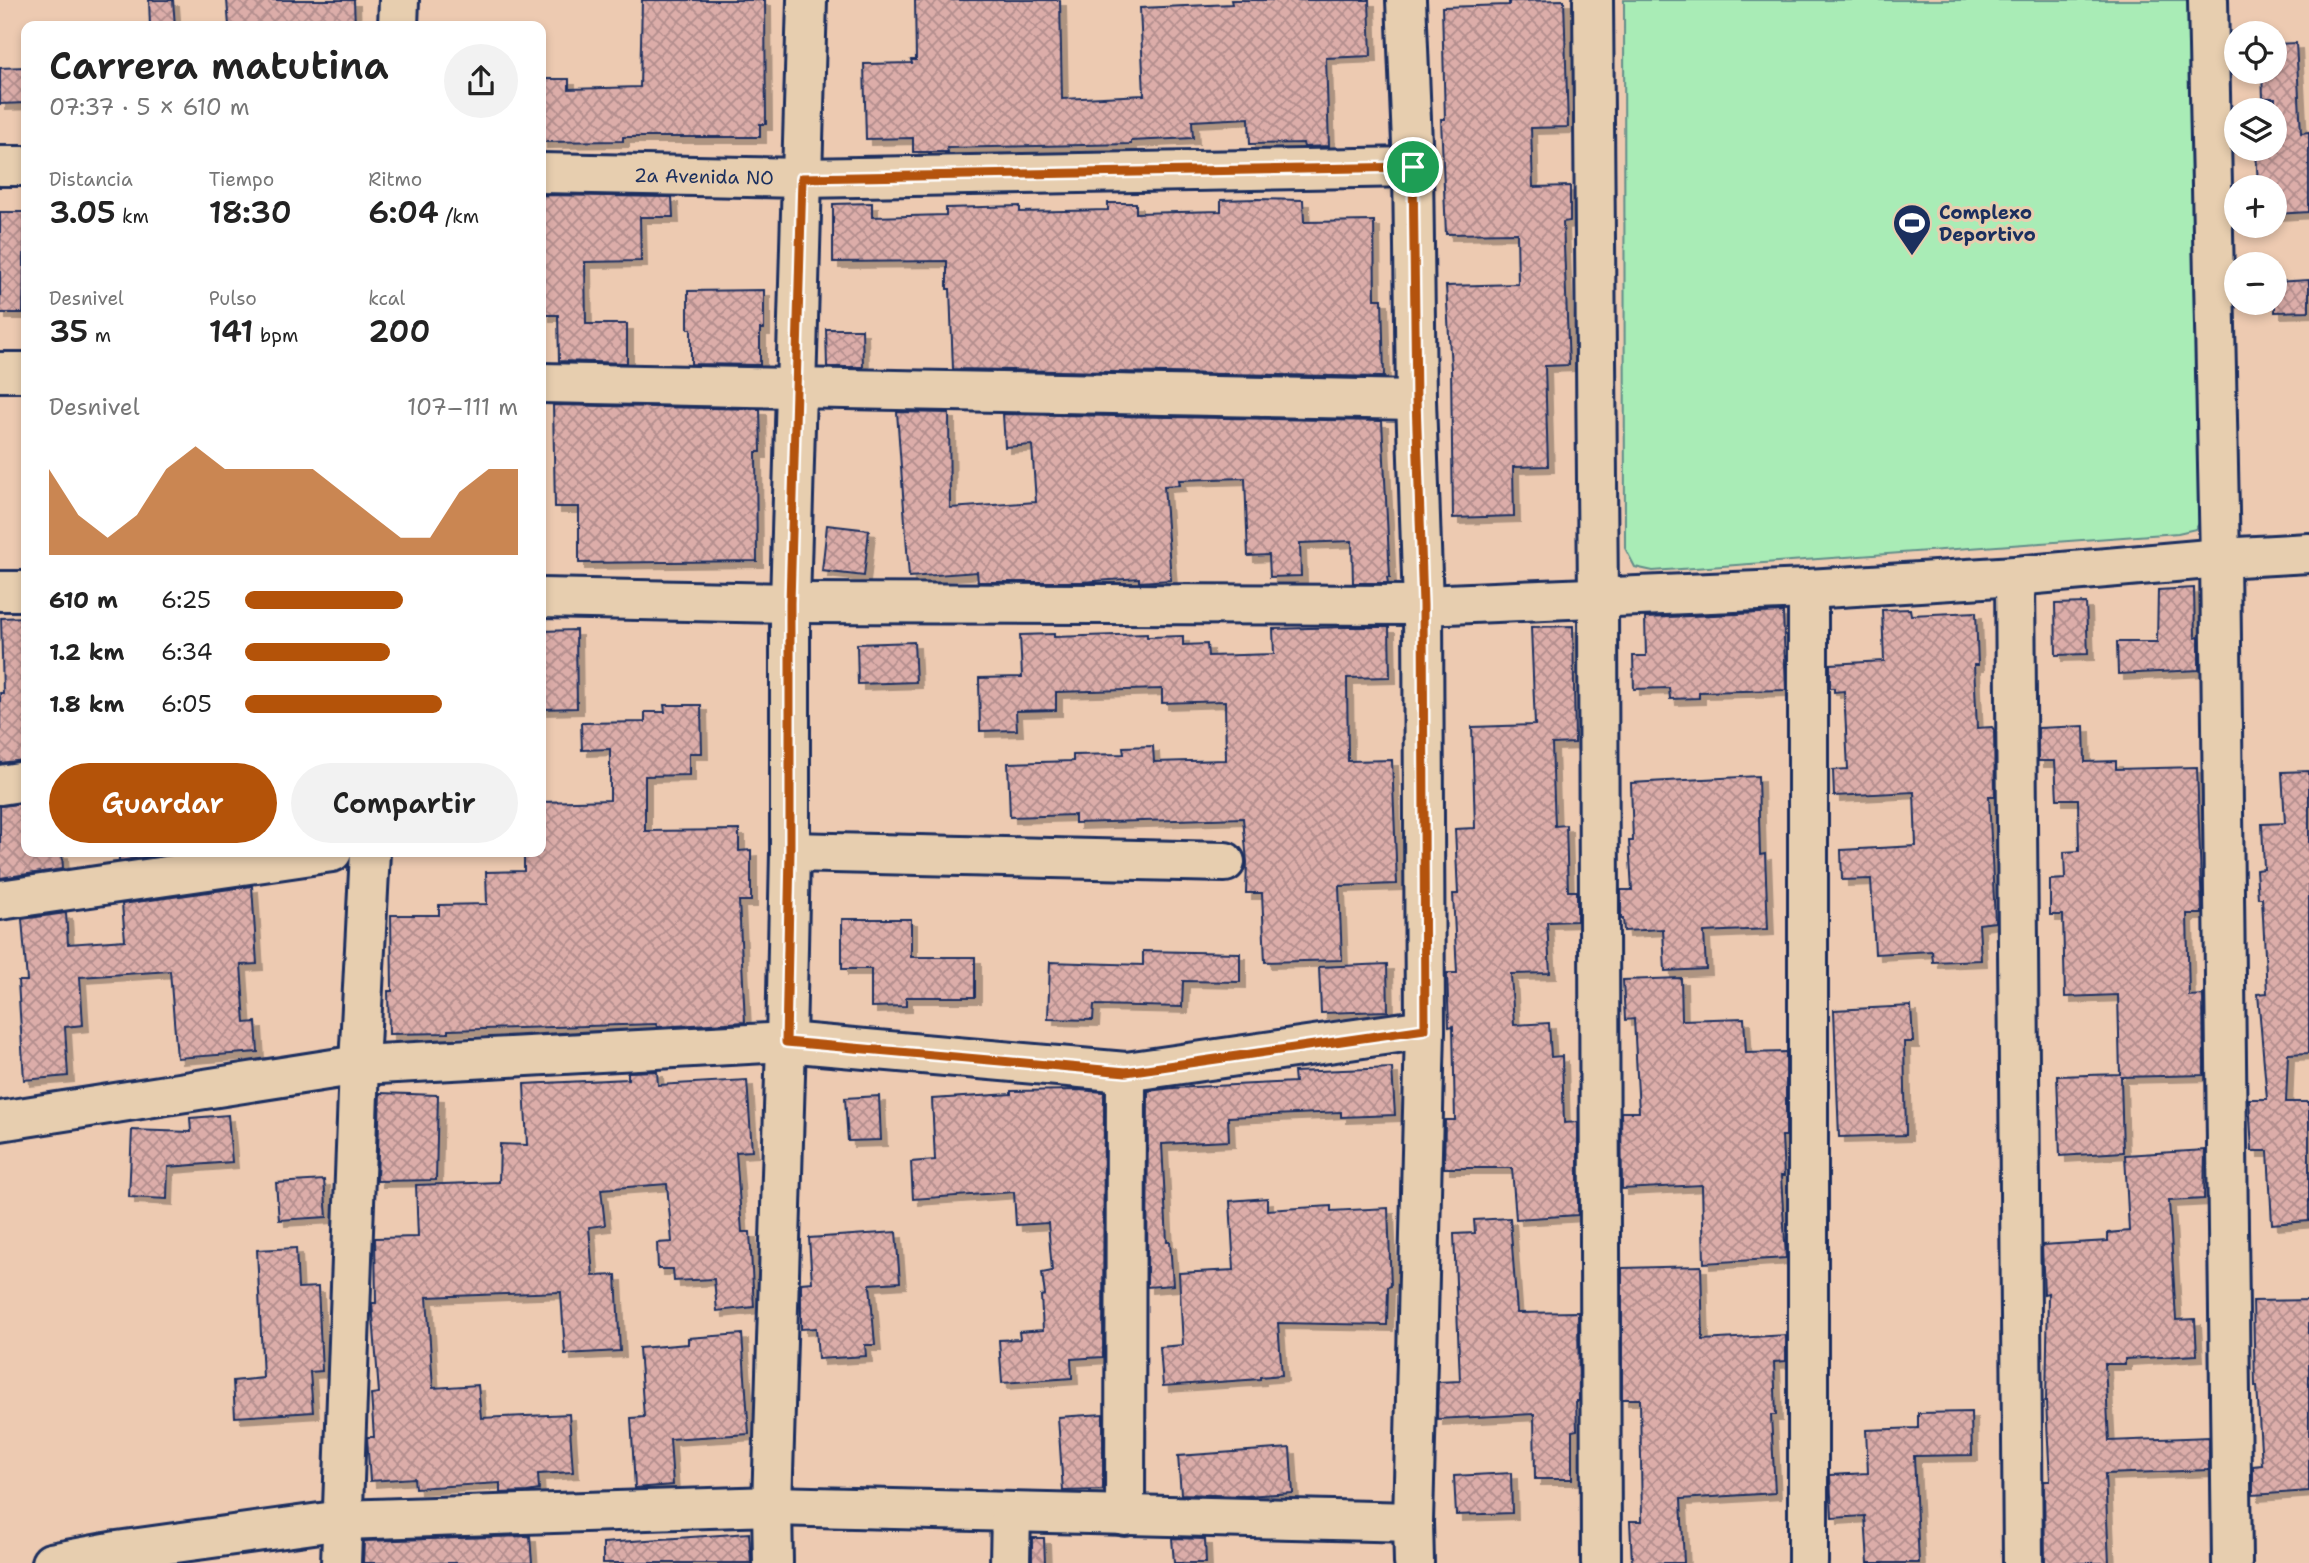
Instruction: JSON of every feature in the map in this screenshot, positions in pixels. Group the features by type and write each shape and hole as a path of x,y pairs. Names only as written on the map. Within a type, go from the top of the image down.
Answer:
{"street":[{"path":"398,21 399,0"},
{"path":"773,1563 772,1507 790,852 790,603 807,0"},
{"path":"1406,0 1413,167 1416,400 1423,605 1425,1029 1414,1563"},
{"path":"1593,0 1601,1563"},
{"path":"2208,0 2220,558 2232,1563"},
{"path":"0,166 21,166"},
{"name":"2a Avenida NO","path":"546,173 802,178 1413,167"},
{"path":"0,372 21,372"},
{"path":"546,383 1416,400"},
{"path":"546,598 790,603 1423,605 1808,589 2015,576 2220,558 2309,554"},
{"path":"2015,576 2023,1563"},
{"path":"1808,589 1808,1563"},
{"path":"0,591 21,591"},
{"path":"0,785 21,782"},
{"path":"790,852 1225,862"},
{"path":"0,900 297,857"},
{"path":"341,1563 359,1065 370,857"},
{"path":"0,1121 359,1065 786,1042 1126,1072 1425,1029"},
{"path":"1125,1516 1126,1072"},
{"path":"51,1563 117,1557 342,1520 772,1507 1413,1522"},
{"path":"1010,1563 1011,1513"}],"green space":[{"name":"Complexo Deportivo","path":"1624,0 2196,0 2204,513 2196,529 2178,533 1653,571 1635,567 1625,548"}],"building":[{"path":"149,0 173,0 175,21 150,21"},
{"path":"227,0 354,0 355,21 229,21"},
{"path":"642,0 765,0 766,124 760,124 760,137 623,137 623,141 546,142 546,79 569,79 569,89 640,87"},
{"path":"915,0 1060,0 1062,99 1144,95 1140,8 1232,4 1231,0 1369,0 1371,56 1326,58 1329,146 1304,147 1303,143 1250,144 1249,118 1192,121 1193,138 1131,141 1131,144 947,148 948,152 913,152 913,138 866,139 864,64 912,63 911,60 916,60"},
{"path":"1564,0 1568,127 1531,128 1533,187 1570,186 1570,221 1563,222 1569,365 1545,366 1548,466 1513,467 1514,516 1453,518 1451,369 1446,286 1518,284 1517,233 1446,234 1441,119 1445,119 1442,7 1509,5 1509,1"},
{"path":"2287,43 2296,43 2301,133 2309,132 2309,212 2287,213 2287,175 2257,175 2257,161 2287,161 2287,98 2263,98 2262,84 2287,84"},
{"path":"21,67 21,103 0,104 0,68"},
{"path":"546,195 672,197 673,217 640,217 641,261 585,262 586,324 627,324 627,363 559,361 558,315 546,315"},
{"path":"1221,200 1303,200 1304,222 1374,221 1375,299 1382,299 1384,377 953,369 947,261 833,262 833,204 872,203 872,217 946,215 946,208 1020,206 1020,212 1108,210 1108,203 1136,203 1136,213 1221,211"},
{"path":"0,212 21,212 21,313 0,313"},
{"path":"2309,280 2309,311 2287,312 2287,281"},
{"path":"764,290 760,365 691,364 688,291"},
{"path":"826,329 862,329 863,367 827,367"},
{"path":"553,405 760,409 761,452 756,452 757,561 579,563 579,507 555,507"},
{"path":"897,412 949,413 950,508 1036,502 1032,445 1005,447 1003,414 1382,421 1390,577 1387,577 1388,583 1353,583 1352,541 1300,543 1301,576 1270,577 1269,555 1248,556 1245,478 1179,480 1180,485 1164,486 1171,580 1139,582 1139,578 1081,582 978,582 977,572 909,577"},
{"path":"827,525 869,530 864,576 822,571"},
{"path":"2194,588 2199,670 2118,674 2117,642 2157,642 2158,590"},
{"path":"2086,603 2088,654 2056,655 2055,604"},
{"path":"1910,609 1911,615 1976,612 1978,665 1974,665 1977,728 1992,727 1994,730 1995,796 1989,796 1995,922 1979,924 1981,960 1933,962 1932,951 1875,954 1871,879 1842,880 1841,850 1916,846 1914,792 1834,796 1833,770 1848,769 1844,691 1834,692 1834,688 1830,688 1830,664 1884,661 1882,610"},
{"path":"1783,612 1786,690 1699,692 1699,698 1670,699 1669,688 1634,689 1633,656 1646,656 1645,618"},
{"path":"21,617 21,761 0,763 0,693 3,693 1,618"},
{"path":"1573,626 1575,743 1552,744 1555,826 1566,825 1568,891 1577,891 1577,921 1547,922 1550,973 1511,974 1514,1025 1549,1023 1551,1057 1562,1056 1564,1123 1578,1122 1578,1215 1516,1219 1512,1168 1444,1168 1445,1120 1455,1120 1453,1026 1449,1027 1447,973 1457,973 1453,894 1458,894 1455,829 1475,828 1472,727 1535,725 1531,627"},
{"path":"1389,627 1390,677 1347,678 1348,761 1392,760 1397,884 1339,886 1342,960 1265,962 1262,893 1246,893 1247,862 1243,818 1075,823 1075,815 1010,817 1008,763 1073,761 1073,755 1124,754 1123,747 1153,746 1154,762 1226,760 1225,701 1162,703 1162,689 1056,692 1056,710 1016,711 1017,730 980,731 979,678 1022,677 1020,635 1183,636 1183,645 1207,644 1208,656 1274,654 1273,629"},
{"path":"576,630 577,708 546,709 546,631"},
{"path":"914,642 916,682 858,684 857,644"},
{"path":"664,705 701,705 702,753 689,753 689,775 645,776 645,831 739,830 739,851 751,850 751,901 739,901 745,1022 389,1034 388,991 392,991 391,915 439,915 439,905 487,904 486,872 524,871 524,857 546,857 546,802 610,800 610,749 582,750 581,723 645,722 645,712 665,712"},
{"path":"2084,726 2085,762 2116,761 2116,769 2197,767 2202,914 2187,914 2189,996 2203,995 2204,1075 2121,1077 2123,1152 2060,1156 2057,1076 2120,1074 2118,995 2065,997 2063,915 2050,915 2050,880 2065,879 2064,852 2079,851 2078,799 2057,799 2055,761 2038,761 2038,728"},
{"path":"2309,771 2309,1053 2288,1054 2286,1102 2309,1102 2309,1221 2272,1224 2268,1151 2252,1151 2249,1099 2267,1099 2258,994 2267,993 2262,898 2258,898 2256,870 2264,869 2262,824 2285,823 2282,772"},
{"path":"1758,776 1760,855 1765,854 1768,929 1704,932 1706,969 1665,971 1663,929 1624,931 1621,919 1621,890 1632,890 1629,841 1633,841 1631,783"},
{"path":"21,804 21,857 62,857 63,869 0,878 0,806"},
{"path":"119,857 145,857 119,861"},
{"path":"252,886 257,964 241,965 245,1023 256,1022 258,1052 177,1058 170,971 80,977 83,1025 65,1027 68,1076 24,1080 18,981 27,981 22,919 66,913 68,944 125,940 122,904"},
{"path":"842,919 911,919 911,957 975,957 975,997 906,997 906,1006 871,1007 871,969 842,969"},
{"path":"1143,951 1240,953 1240,982 1183,981 1182,1007 1094,1005 1093,1020 1048,1019 1050,962 1143,965"},
{"path":"1387,964 1388,1011 1321,1013 1319,967"},
{"path":"1681,978 1682,1020 1744,1018 1746,1053 1786,1052 1786,1136 1782,1136 1784,1176 1781,1176 1786,1258 1704,1263 1702,1185 1622,1189 1621,1112 1639,1112 1634,1019 1625,1020 1623,980"},
{"path":"1911,1006 1913,1042 1904,1042 1906,1135 1839,1137 1834,1010"},
{"path":"1392,1068 1395,1115 1341,1117 1341,1112 1228,1117 1229,1141 1162,1144 1167,1242 1170,1242 1173,1285 1147,1287 1148,1091 1295,1082 1294,1072"},
{"path":"657,1071 658,1085 747,1080 752,1151 736,1152 742,1232 750,1232 754,1307 717,1311 714,1279 674,1281 673,1269 658,1269 657,1243 672,1242 667,1184 601,1189 605,1225 589,1227 593,1276 616,1275 620,1351 565,1354 561,1292 427,1297 433,1388 478,1385 481,1418 569,1414 573,1472 538,1474 539,1490 527,1492 500,1493 500,1483 415,1488 414,1478 370,1481 367,1437 374,1437 371,1394 379,1393 372,1303 376,1303 375,1238 418,1237 416,1185 499,1182 500,1144 527,1145 524,1084 628,1079 628,1072"},
{"path":"1011,1091 1104,1092 1103,1357 1071,1359 1072,1378 1002,1383 999,1340 1020,1339 1019,1332 1043,1330 1041,1296 1045,1295 1042,1273 1052,1271 1048,1223 1016,1225 1014,1192 913,1199 911,1162 935,1160 932,1099 1011,1094"},
{"path":"380,1093 438,1095 436,1180 377,1181"},
{"path":"879,1096 881,1140 848,1141 845,1098"},
{"path":"228,1115 232,1162 168,1167 167,1199 129,1197 132,1130 191,1132 190,1118"},
{"path":"2205,1150 2204,1199 2169,1201 2176,1320 2195,1319 2197,1355 2125,1359 2125,1364 2105,1364 2109,1441 2209,1437 2209,1470 2105,1474 2109,1563 2045,1563 2044,1481 2050,1481 2046,1402 2048,1293 2044,1294 2042,1245 2108,1241 2108,1233 2129,1231 2125,1155"},
{"path":"324,1180 327,1217 279,1220 276,1183"},
{"path":"1267,1198 1267,1210 1331,1206 1331,1211 1388,1208 1391,1286 1388,1287 1387,1325 1278,1323 1282,1375 1163,1386 1160,1347 1183,1345 1179,1273 1234,1270 1230,1201"},
{"path":"1510,1218 1517,1313 1578,1312 1579,1401 1576,1401 1577,1430 1572,1431 1572,1479 1535,1479 1534,1414 1437,1419 1438,1382 1460,1381 1454,1234 1475,1233 1474,1220"},
{"path":"896,1232 900,1282 870,1284 875,1345 865,1345 866,1356 818,1359 816,1328 801,1329 801,1283 812,1282 809,1238"},
{"path":"296,1248 298,1288 318,1287 322,1371 310,1372 313,1412 235,1417 233,1381 263,1378 257,1250"},
{"path":"1701,1266 1703,1340 1786,1335 1786,1361 1774,1362 1776,1415 1771,1415 1775,1493 1681,1499 1684,1563 1632,1563 1630,1521 1642,1521 1640,1399 1622,1399 1622,1268"},
{"path":"2309,1300 2309,1491 2253,1495 2253,1466 2262,1465 2255,1386 2253,1301"},
{"path":"742,1334 749,1434 670,1439 673,1485 635,1488 631,1418 644,1417 639,1348 688,1344 688,1338"},
{"path":"1971,1412 1972,1455 1914,1456 1919,1563 1868,1563 1865,1516 1832,1518 1830,1475 1868,1473 1866,1430 1918,1428 1918,1413"},
{"path":"1103,1414 1103,1490 1063,1491 1058,1417"},
{"path":"1290,1448 1293,1493 1245,1496 1181,1494 1178,1456"},
{"path":"1511,1473 1512,1513 1456,1515 1454,1476"},
{"path":"749,1533 751,1563 603,1563 603,1543"},
{"path":"530,1536 532,1563 363,1563 364,1541"},
{"path":"1032,1538 1044,1538 1045,1563 1032,1563"},
{"path":"1172,1538 1205,1539 1206,1563 1174,1563"}],"place":[{"name":"Complexo Deportivo","path":"1912,257"}],"route":[{"path":"1413,167 1416,400 1423,605 1425,1029 1126,1072 786,1042 790,852 790,603 802,178 1413,167"}]}
